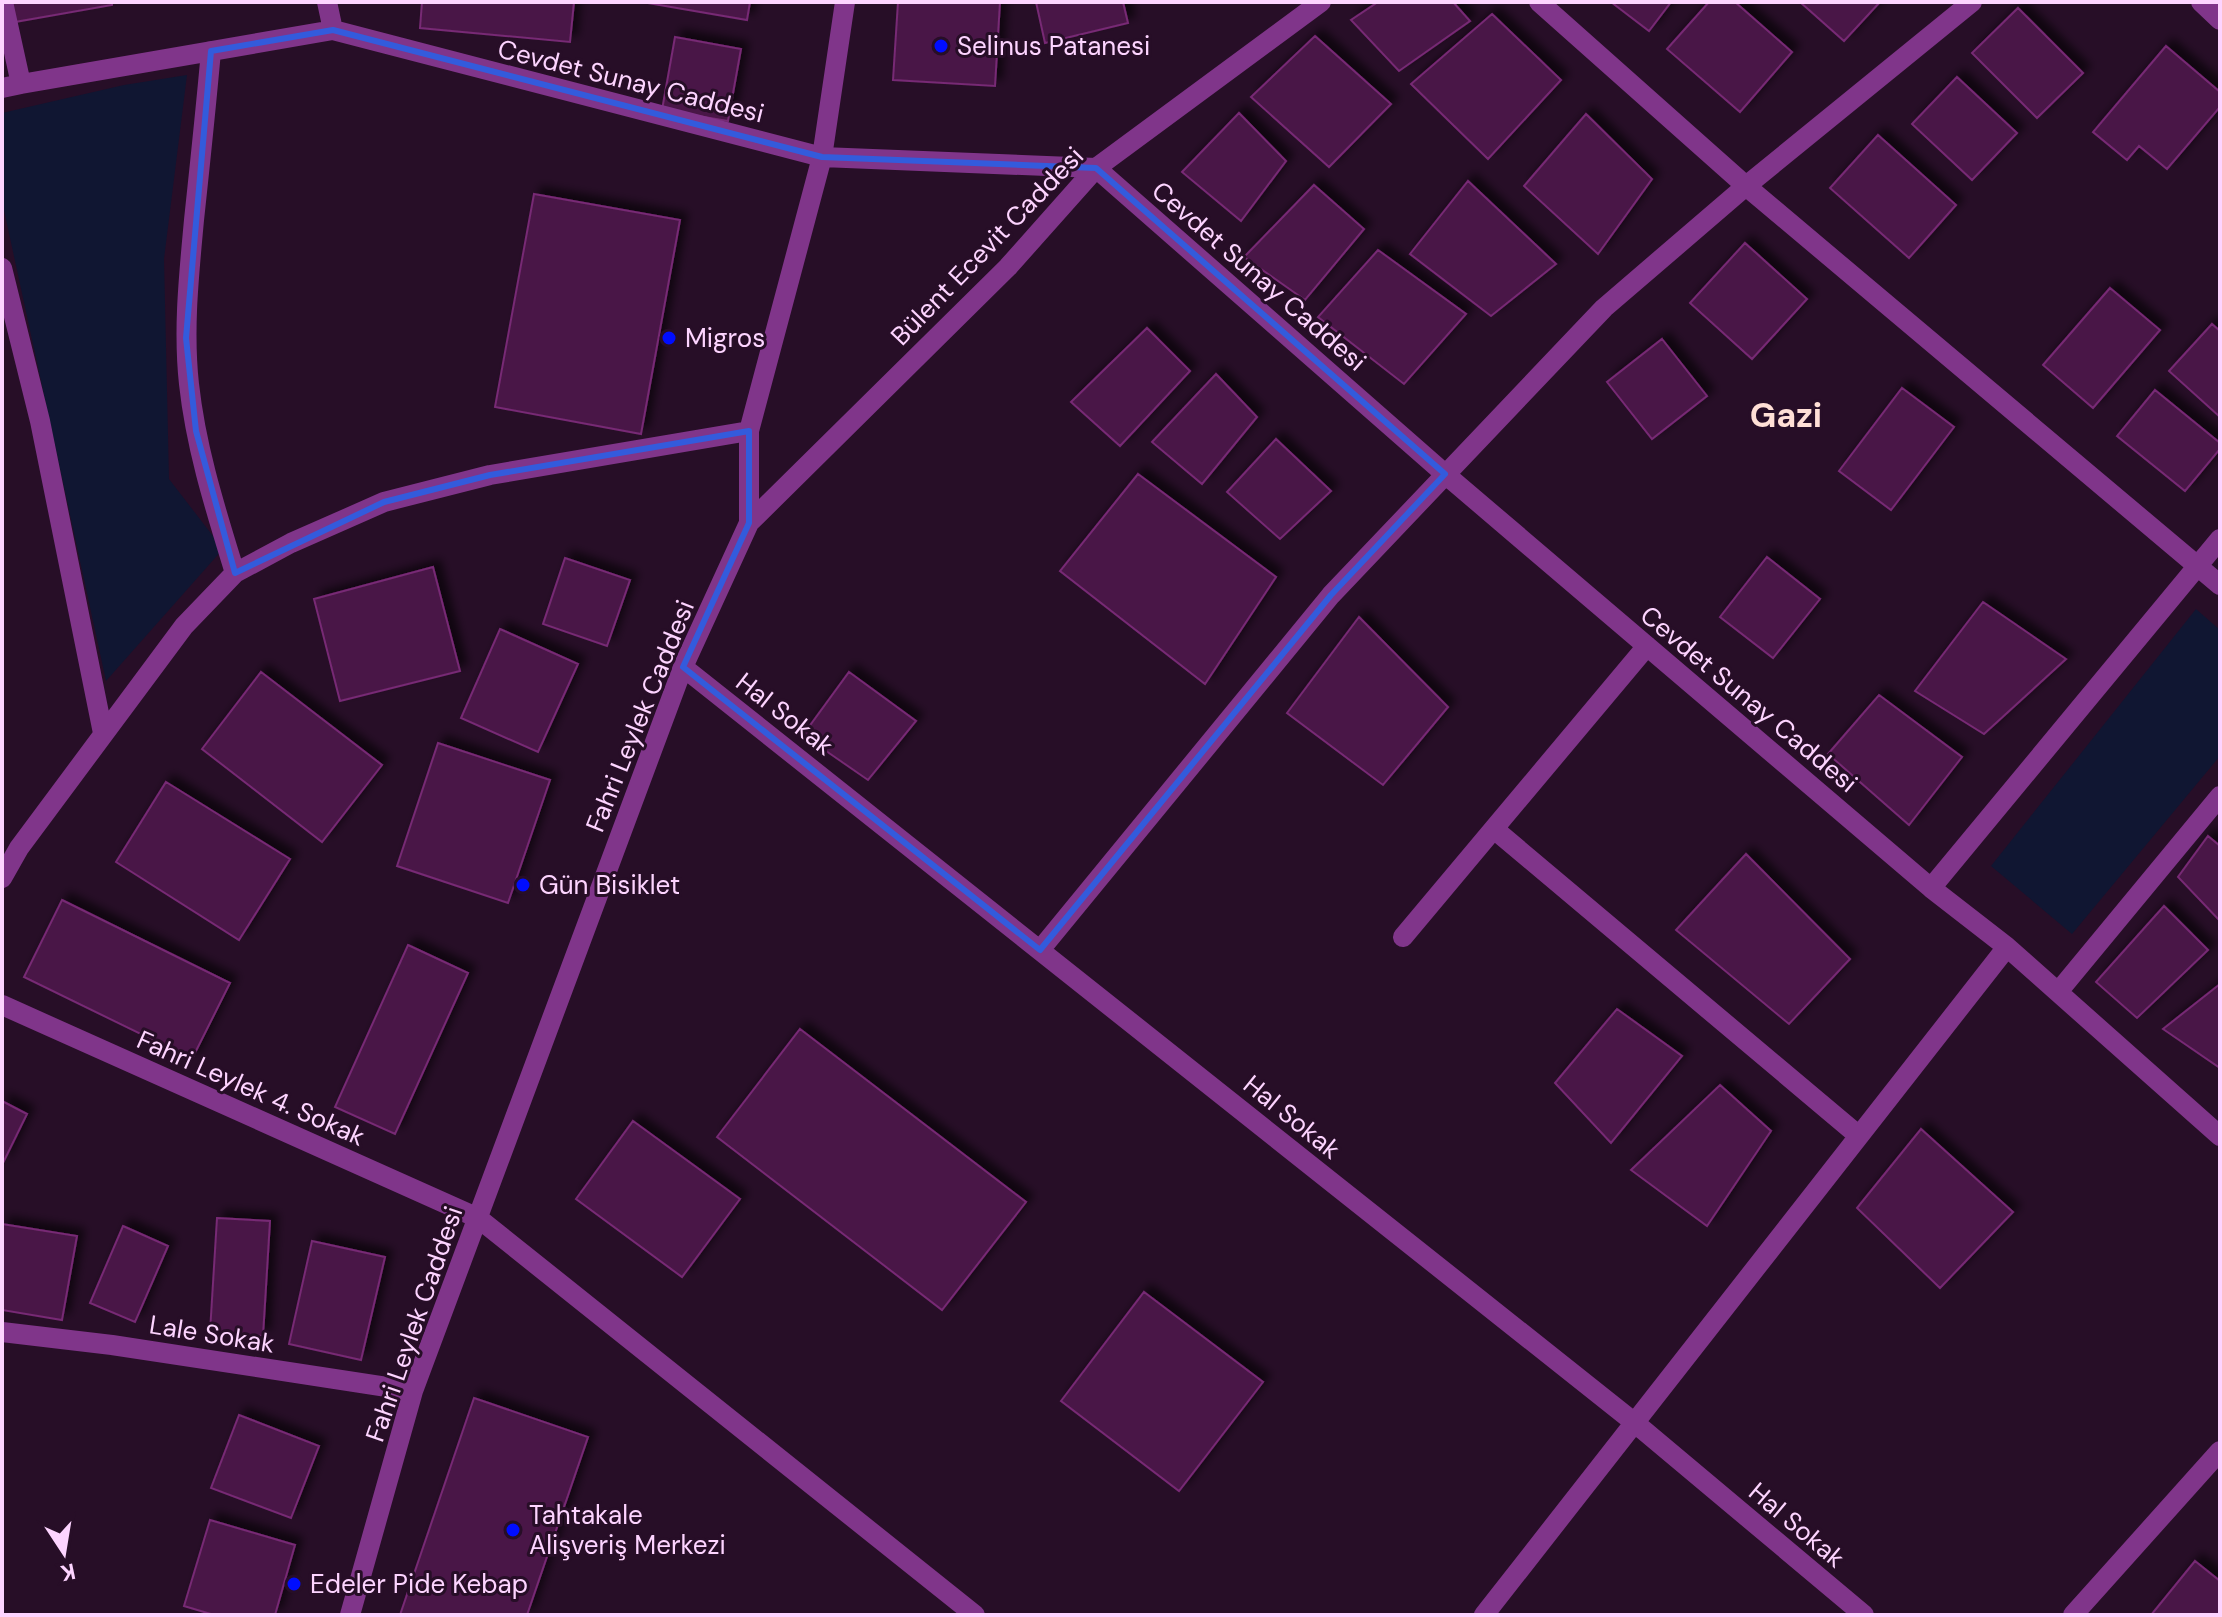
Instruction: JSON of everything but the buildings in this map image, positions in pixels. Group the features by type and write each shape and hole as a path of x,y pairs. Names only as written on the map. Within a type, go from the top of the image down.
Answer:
{"street":[{"path":"3,2 11,86"},
{"path":"327,2 333,30"},
{"name":"Fahri Leylek Caddesi","path":"350,1615 413,1391 683,667 749,523 749,431 822,157 845,2"},
{"name":"Bülent Ecevit Caddesi","path":"749,523 1008,267 1096,168 1321,2"},
{"path":"1539,2 1746,186 2220,585"},
{"path":"1040,950 1331,595 1604,308 1746,186 1972,2"},
{"path":"2201,2 2220,20"},
{"name":"Cevdet Sunay Caddesi","path":"11,86 333,30 822,157 1096,168 1445,474 1931,888 2007,947 2220,1136"},
{"path":"211,51 187,292 186,338 196,431 235,573"},
{"path":"2,268 40,421 103,733"},
{"path":"2,878 19,848 184,626 235,573 291,543 384,502 490,475 749,431"},
{"path":"1931,888 2220,539"},
{"path":"1403,937 1647,646"},
{"name":"Hal Sokak","path":"683,667 1635,1423 1864,1615"},
{"path":"2058,992 2220,796"},
{"path":"1494,829 1859,1136"},
{"path":"1484,1615 2007,947"},
{"name":"Fahri Leylek 4. Sokak","path":"2,1005 478,1218 975,1615"},
{"name":"Lale Sokak","path":"2,1332 112,1345 413,1391"},
{"path":"2073,1615 2220,1451"}],"highlighted area":[{"path":"333,30 822,157 1096,168 1445,474 1331,595 1040,950 683,667 749,523 749,431 490,475 384,502 235,573 196,431 186,338 211,51"}],"shaded area":[{"path":"187,75 164,259 169,479 223,549 106,681 2,201 2,113 124,85"},
{"path":"2196,609 2220,630 2220,756 2072,934 1991,866"}],"place":[{"name":"Selinus Patanesi","path":"941,46"},
{"name":"Migros","path":"669,338"},
{"name":"Gün Bisiklet","path":"523,885"},
{"name":"Tahtakale Alişveriş Merkezi","path":"513,1530"},
{"name":"Edeler Pide Kebap","path":"294,1584"}],"district":[{"name":"Gazi","path":"1786,415"}]}
